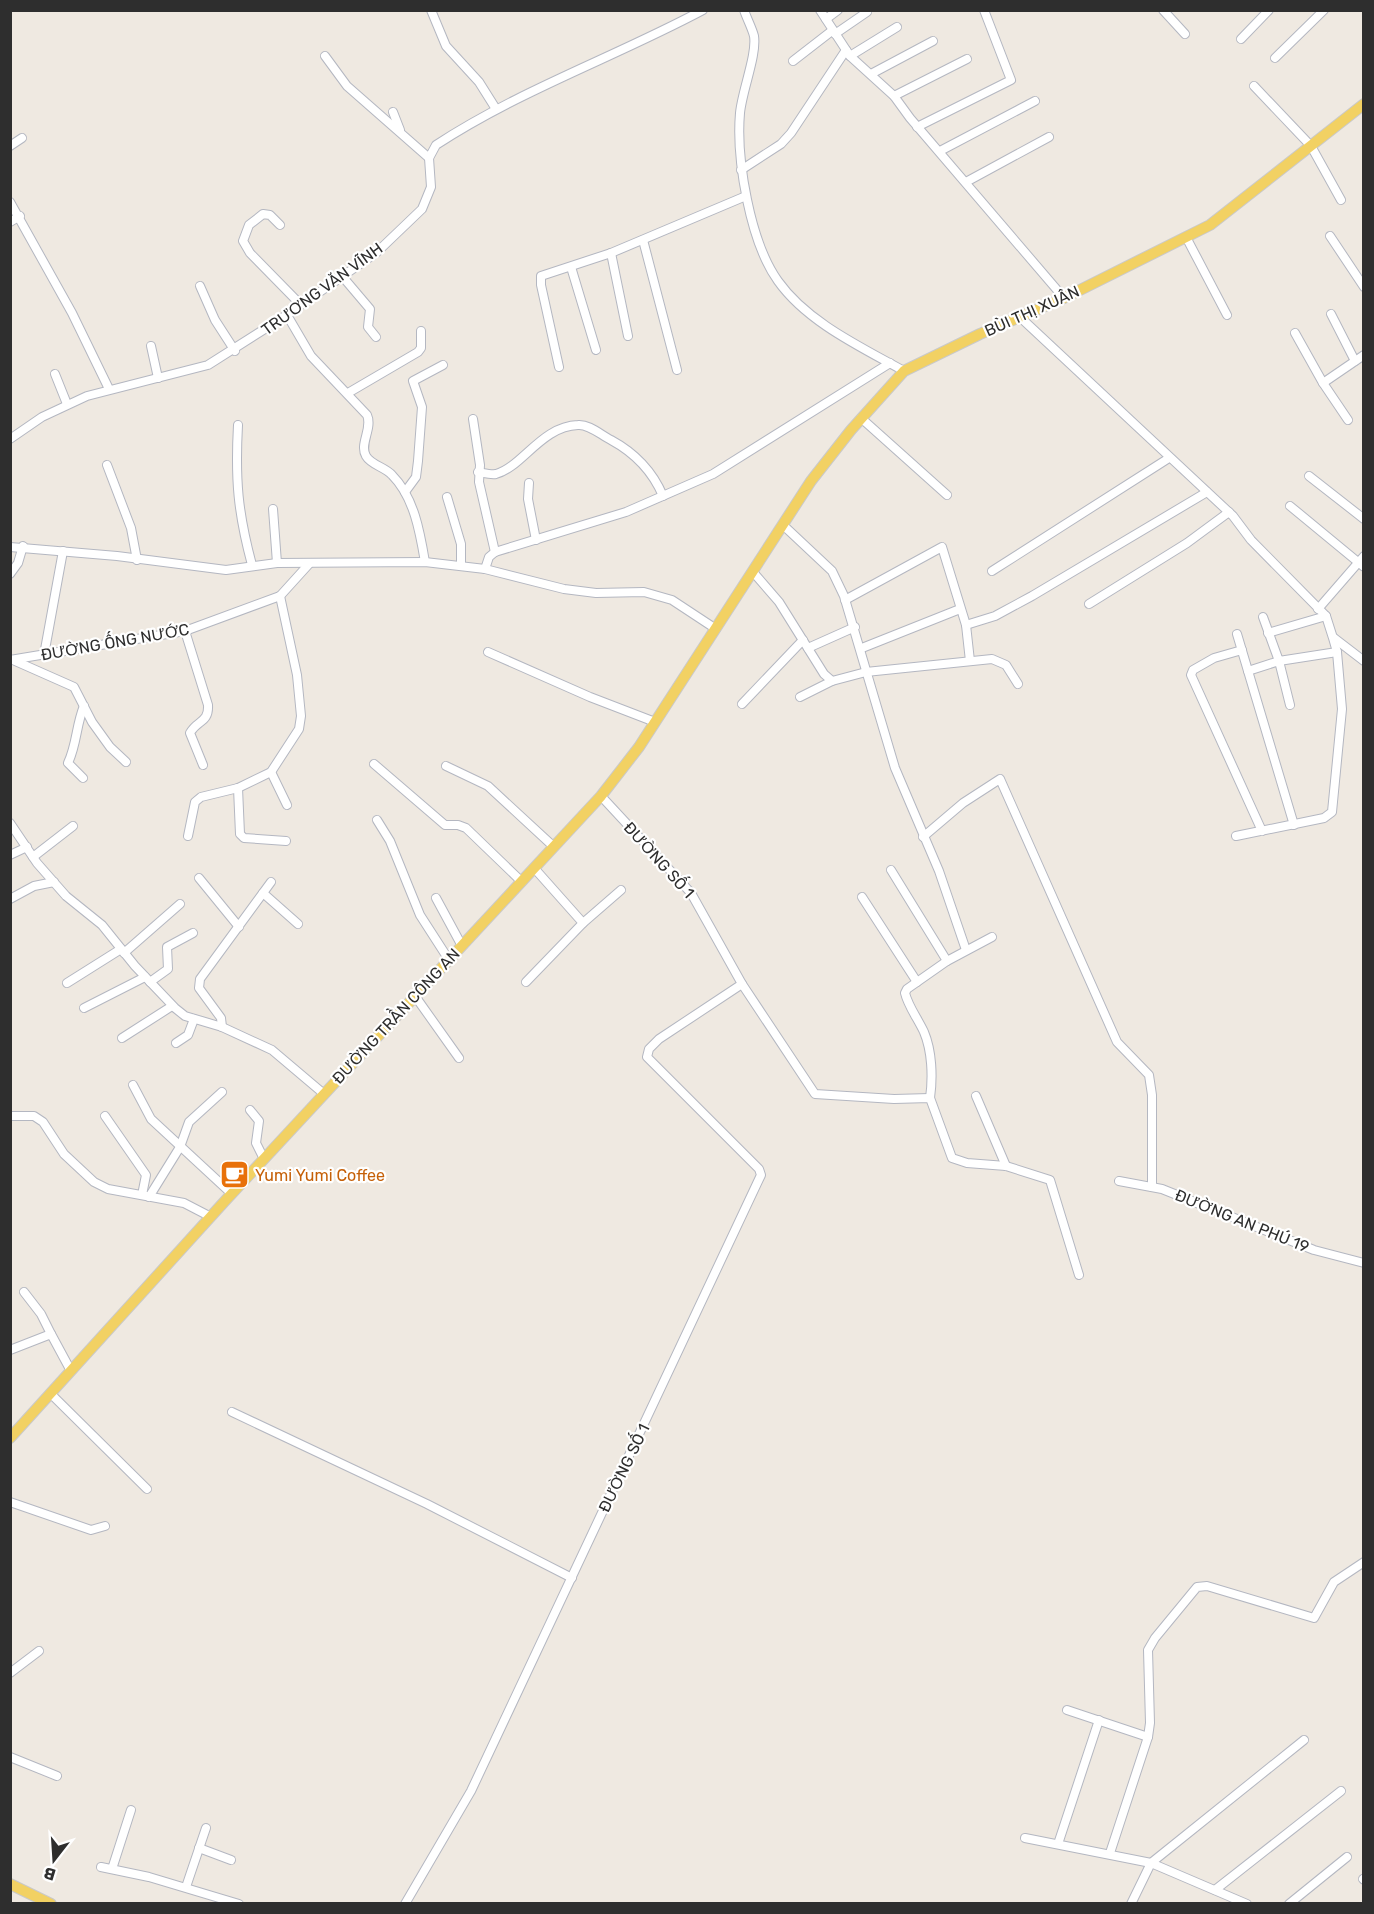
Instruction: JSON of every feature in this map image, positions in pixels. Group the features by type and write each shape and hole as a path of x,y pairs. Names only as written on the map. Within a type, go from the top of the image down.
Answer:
{"main road":[{"name":"BÙI THỊ XUÂN","path":"753,572 811,481 861,418 904,371 980,334 1064,298 1224,216 1364,104"},
{"name":"ĐƯỜNG TRẦN CÔNG AN","path":"10,1438 264,1159 601,796 656,722 753,572"},
{"path":"10,1884 51,1904"}],"street":[{"path":"431,10 446,46 478,82 496,109"},
{"path":"325,56 347,86 429,158 436,145 520,96 616,54 703,10"},
{"path":"744,10 754,44 740,106 741,170 758,237 777,280 804,307 831,328 904,371"},
{"path":"820,10 848,53 894,96 917,127 1064,298"},
{"path":"826,19 838,10"},
{"path":"917,127 1011,80 984,10"},
{"path":"1163,10 1185,34"},
{"path":"1241,39 1269,10"},
{"path":"1275,58 1324,10"},
{"path":"793,61 867,12"},
{"path":"741,170 781,144 848,53 897,27"},
{"path":"871,74 933,41"},
{"path":"894,96 968,59"},
{"path":"1254,86 1311,146 1341,200"},
{"path":"940,151 1035,101"},
{"path":"393,111 400,131"},
{"path":"966,182 1049,137"},
{"path":"10,146 22,138"},
{"name":"TRƯƠNG VĂN VĨNH","path":"10,439 68,404 109,388 208,365 235,351 376,253 422,208 431,187 429,158"},
{"path":"558,367 540,279 544,275 611,253 746,196"},
{"path":"10,202 20,216 109,388"},
{"path":"280,225 270,215 263,214 249,225 243,241 250,253 301,305"},
{"path":"10,222 20,216"},
{"path":"1330,236 1364,287"},
{"path":"1186,237 1227,315"},
{"path":"643,240 677,370"},
{"path":"611,253 628,336"},
{"path":"571,267 596,350"},
{"path":"342,276 370,309 368,327 376,337"},
{"path":"200,286 216,320 235,351"},
{"path":"1331,314 1355,361"},
{"path":"287,315 311,356 348,393 369,420 364,444 367,459 391,473 405,492 415,516 425,562"},
{"path":"1021,318 1229,512 1251,540 1326,616 1337,652 1342,709 1332,812 1324,818 1236,837"},
{"path":"348,393 418,352 421,348 421,331"},
{"path":"1295,333 1323,383 1348,420"},
{"path":"151,346 158,378"},
{"path":"1323,383 1364,355"},
{"path":"484,569 489,557 495,552 626,512 713,474 890,363"},
{"path":"405,492 416,477 422,407 413,381 443,365"},
{"path":"55,374 68,404"},
{"path":"861,418 946,495"},
{"path":"473,419 478,472 495,552"},
{"path":"478,472 493,475 501,472 534,443 577,424 589,427 622,446 641,461 655,477 663,496"},
{"path":"238,425 236,471 240,519 252,566"},
{"path":"992,571 1169,458"},
{"path":"107,465 131,528 137,560"},
{"path":"1309,476 1364,519"},
{"path":"529,483 528,499 536,540"},
{"path":"966,625 994,616 1032,596 1207,492"},
{"path":"447,497 461,544 461,567"},
{"path":"1290,506 1362,562 1318,609"},
{"path":"273,509 277,563"},
{"path":"1089,604 1187,543 1229,512"},
{"path":"783,525 832,571 845,600 862,648 866,672 895,768 939,871 966,950"},
{"path":"10,574 18,563 23,546"},
{"path":"10,547 23,546 226,570 277,563 425,562 484,569 564,589 596,593 644,592 672,600 716,629"},
{"path":"845,600 902,571 940,546 945,551 966,625 970,661"},
{"path":"44,655 63,551"},
{"name":"ĐƯỜNG ỐNG NƯỚC","path":"12,660 185,631 279,596 309,564"},
{"path":"753,572 779,602 824,674 832,681"},
{"path":"188,836 195,802 201,796 238,788 271,772 301,724 297,675 279,596"},
{"path":"862,648 960,609"},
{"path":"1268,633 1326,616"},
{"path":"1263,617 1279,661 1290,705"},
{"path":"742,705 805,644 855,627"},
{"path":"185,631 208,705 205,720 189,733 203,765"},
{"path":"1237,634 1294,825"},
{"path":"1333,638 1364,661"},
{"path":"1242,650 1214,658 1196,668 1191,675 1262,831"},
{"path":"488,652 590,697 656,722"},
{"path":"1248,670 1279,661 1337,652"},
{"path":"12,660 74,687 110,747 126,762"},
{"path":"800,697 832,681 866,672 970,661 1001,661 1018,684"},
{"path":"83,778 68,763 76,746 78,719 84,706"},
{"path":"374,764 445,825 458,825 466,828 522,882"},
{"path":"446,766 488,786 554,847"},
{"path":"271,772 287,805"},
{"path":"923,837 963,803 1000,779 1117,1042 1149,1075 1152,1095 1152,1187"},
{"path":"238,788 240,834 244,838 286,841"},
{"name":"ĐƯỜNG SỐ 1","path":"601,796 691,893 742,984 815,1094 894,1099 930,1098"},
{"path":"377,820 390,841 420,915 449,960"},
{"path":"10,823 33,857 54,882 102,926 172,1006 194,1019 222,1027 272,1050 324,1094"},
{"path":"33,857 73,826"},
{"path":"10,855 27,848"},
{"path":"534,869 583,923"},
{"path":"891,870 923,918 947,961"},
{"path":"199,878 239,927"},
{"path":"10,899 34,886 54,882"},
{"path":"222,1027 221,1018 199,988 200,979 271,882"},
{"path":"526,982 583,923 621,891"},
{"path":"263,893 298,924"},
{"path":"862,897 917,982"},
{"path":"436,898 462,946"},
{"path":"67,983 123,951 180,904"},
{"path":"84,1008 168,969 165,955 167,947 193,933"},
{"path":"992,937 947,961 907,989 905,996 926,1040 932,1083 930,1098 952,1158 967,1163 1006,1166 1050,1180 1079,1275"},
{"name":"ĐƯỜNG SỐ 1","path":"405,1904 471,1791 761,1175 759,1169 647,1057 649,1049 659,1039 742,984"},
{"path":"415,996 459,1058"},
{"path":"122,1038 172,1006"},
{"path":"176,1043 188,1035 194,1019"},
{"path":"133,1085 151,1119 232,1194"},
{"path":"145,1196 180,1147 189,1122 222,1092"},
{"path":"976,1096 1006,1166"},
{"path":"250,1110 259,1121 256,1143 264,1159"},
{"path":"10,1116 34,1116 43,1122 64,1154 94,1182 108,1189 184,1203 211,1217"},
{"path":"105,1116 146,1174 145,1196"},
{"name":"ĐƯỜNG AN PHÚ 19","path":"1119,1181 1152,1187 1314,1250 1364,1263"},
{"path":"24,1292 41,1314 71,1371"},
{"path":"10,1350 51,1334"},
{"path":"51,1394 147,1489"},
{"path":"232,1412 427,1504 572,1578"},
{"path":"10,1502 91,1530 105,1526"},
{"path":"1110,1853 1148,1737 1150,1723 1148,1650 1155,1638 1197,1587 1207,1586 1314,1618 1334,1582 1364,1562"},
{"path":"10,1672 39,1651"},
{"path":"1067,1710 1148,1737"},
{"path":"1058,1844 1099,1720"},
{"path":"1131,1904 1152,1863 1304,1740"},
{"path":"10,1757 57,1776"},
{"path":"1215,1890 1341,1791"},
{"path":"112,1869 131,1810"},
{"path":"186,1887 206,1828"},
{"path":"1025,1838 1152,1863 1247,1904"},
{"path":"199,1848 231,1860"},
{"path":"1289,1904 1347,1857"},
{"path":"101,1867 186,1887 239,1904"}],"place":[{"name":"Yumi Yumi Coffee","path":"234,1175"}]}
